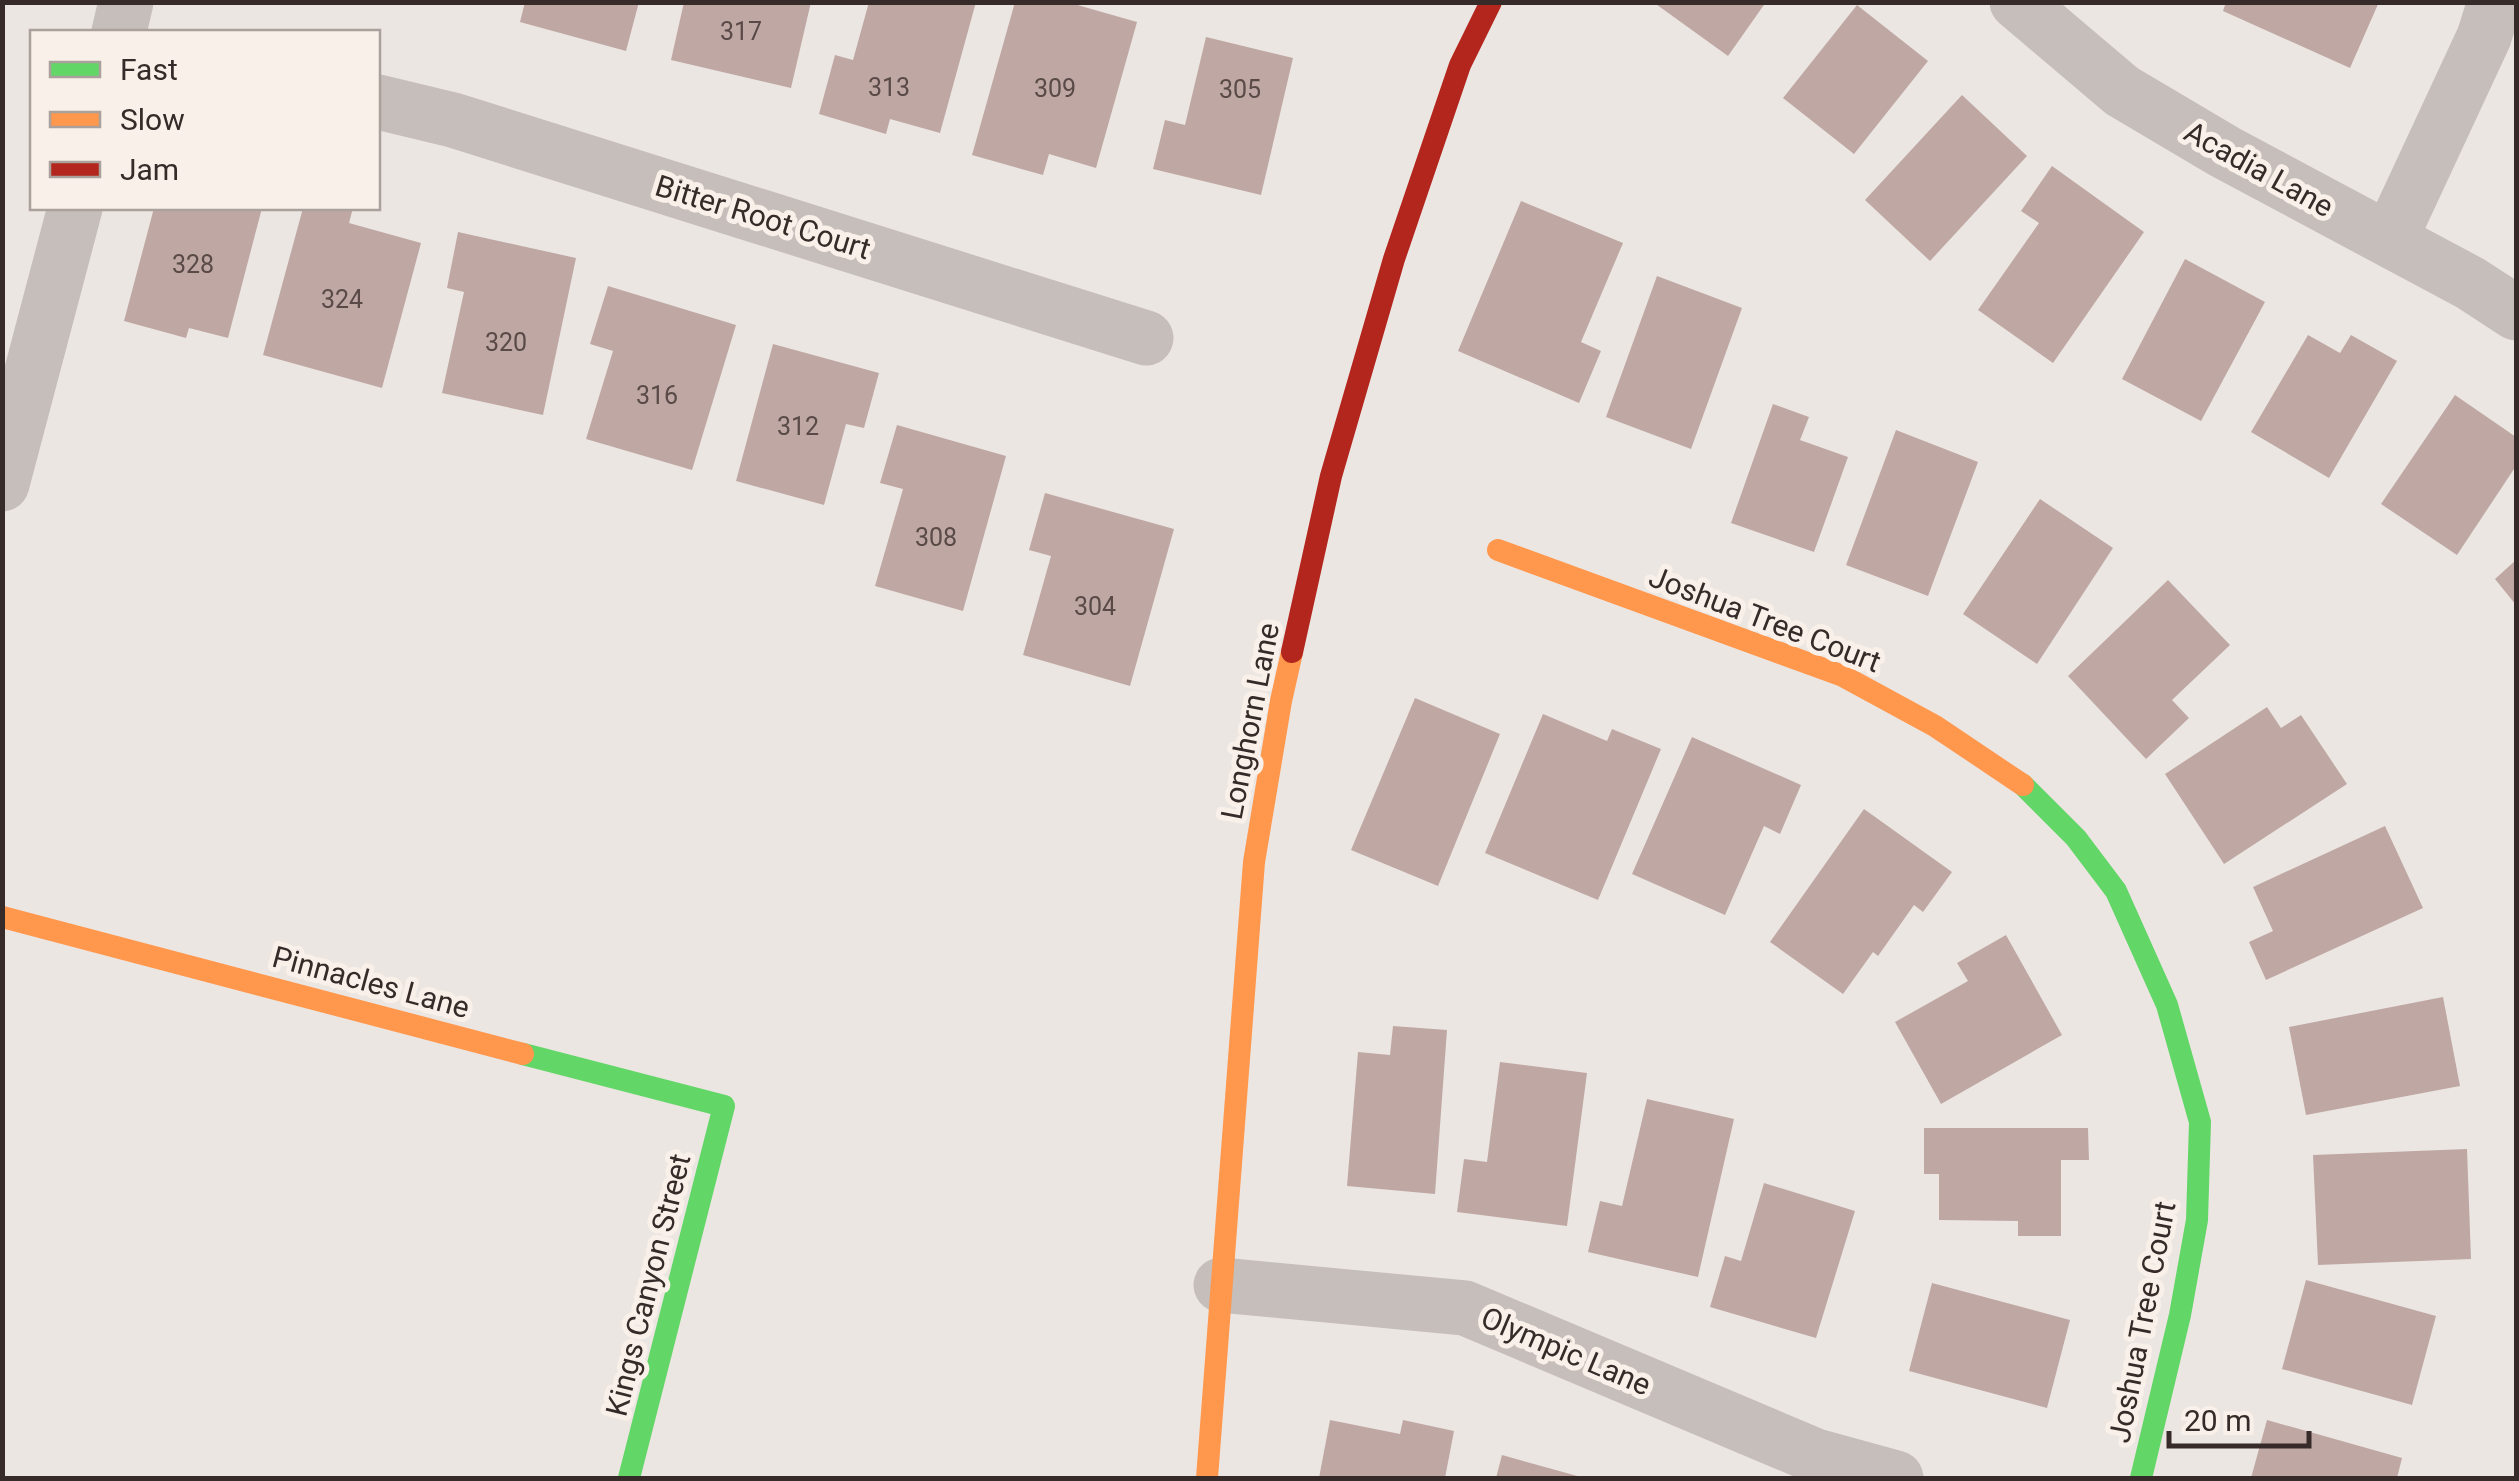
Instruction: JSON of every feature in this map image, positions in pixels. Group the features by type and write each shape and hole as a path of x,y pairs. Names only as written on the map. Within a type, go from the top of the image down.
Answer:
{"street":[{"path":"119,30 126,2"},
{"name":"Longhorn Lane","path":"1207,1478 1254,862 1281,701 1331,476 1394,259 1460,65 1491,2"},
{"name":"Acadia Lane","path":"2017,2 2122,91 2224,152 2470,283 2516,313"},
{"path":"2390,239 2484,37 2495,2"},
{"name":"Bitter Root Court","path":"380,102 453,120 1146,338"},
{"path":"2,484 74,210"},
{"name":"Joshua Tree Court","path":"1498,550 1843,676 1935,726 2029,789 2076,838 2116,892 2167,1005 2200,1122 2197,1220 2180,1316 2140,1478"},
{"name":"Pinnacles Lane","path":"2,916 724,1106"},
{"name":"Kings Canyon Street","path":"629,1478 724,1106"},
{"name":"Olympic Lane","path":"1221,1285 1465,1308 1816,1456 1896,1478"}],"building":[{"path":"525,2 639,2 626,51 520,22"},
{"path":"684,2 811,2 791,88 671,60"},
{"path":"869,2 976,2 940,133 890,119 886,134 819,114 835,55 853,60"},
{"path":"1015,2 1067,2 1137,22 1096,168 1049,154 1043,175 972,155"},
{"path":"1653,2 1766,2 1728,56"},
{"path":"2226,2 2379,2 2350,68 2223,11"},
{"path":"1857,5 1928,61 1854,154 1783,98"},
{"path":"1206,37 1293,58 1261,195 1153,169 1165,120 1185,125"},
{"path":"1962,95 2027,156 1930,261 1865,200"},
{"path":"2052,166 2144,232 2053,363 1978,310 2039,223 2021,211"},
{"path":"1521,201 1623,243 1581,342 1601,351 1579,403 1458,351"},
{"path":"153,210 261,210 228,338 189,328 186,338 124,321"},
{"path":"302,210 352,210 349,223 421,243 382,388 263,355"},
{"path":"458,232 576,258 543,415 442,393 464,292 447,288"},
{"path":"2185,259 2265,302 2201,421 2122,379"},
{"path":"1657,276 1742,308 1691,449 1606,417"},
{"path":"608,286 736,325 692,470 586,439 613,351 590,344"},
{"path":"2308,335 2340,353 2351,335 2397,361 2329,478 2251,432"},
{"path":"773,344 879,373 864,428 846,424 824,505 736,481"},
{"path":"2455,395 2516,437 2516,466 2457,555 2381,504"},
{"path":"1773,404 1809,417 1800,440 1848,457 1814,552 1731,523"},
{"path":"897,425 1006,456 963,611 875,586 903,489 880,483"},
{"path":"1896,430 1978,462 1928,596 1846,565"},
{"path":"1045,493 1174,529 1130,686 1023,655 1051,556 1029,550"},
{"path":"2040,499 2113,548 2037,664 1963,614"},
{"path":"2516,560 2516,605 2495,579"},
{"path":"2168,580 2230,645 2172,700 2189,718 2146,759 2068,676"},
{"path":"1415,698 1500,734 1438,886 1351,850"},
{"path":"2267,707 2281,728 2301,715 2347,784 2224,864 2165,774"},
{"path":"1543,714 1607,741 1612,729 1661,749 1598,900 1485,853"},
{"path":"1692,737 1801,785 1780,834 1764,826 1725,915 1632,874"},
{"path":"1864,809 1952,872 1923,912 1914,905 1878,956 1873,952 1843,994 1770,942"},
{"path":"2385,826 2423,908 2266,980 2249,942 2273,931 2253,887"},
{"path":"2006,935 2062,1035 1941,1104 1895,1022 1968,981 1957,963"},
{"path":"2443,997 2460,1086 2306,1115 2289,1027"},
{"path":"1393,1026 1447,1030 1435,1194 1347,1186 1358,1052 1390,1055"},
{"path":"1500,1062 1587,1073 1567,1226 1457,1212 1464,1159 1487,1162"},
{"path":"1647,1099 1734,1119 1698,1277 1588,1252 1600,1201 1622,1206"},
{"path":"1924,1128 2088,1128 2089,1160 2061,1160 2061,1236 2018,1236 2018,1221 1939,1220 1939,1174 1924,1174"},
{"path":"2467,1149 2471,1259 2318,1265 2313,1155"},
{"path":"1764,1183 1855,1211 1816,1338 1710,1307 1725,1256 1741,1261"},
{"path":"2306,1280 2436,1316 2412,1405 2282,1369"},
{"path":"1932,1283 2070,1320 2047,1408 1909,1371"},
{"path":"1330,1420 1400,1434 1403,1420 1454,1431 1445,1478 1319,1478"},
{"path":"2267,1420 2402,1458 2397,1478 2251,1478"},
{"path":"1502,1455 1581,1477 1581,1478 1496,1478"}],"traffic: fast":[{"path":"2023,785 2076,838 2116,891 2167,1005 2200,1122 2197,1220 2180,1315 2141,1478"},
{"path":"523,1054 724,1106 629,1478"}],"traffic: slow":[{"path":"1498,550 1843,676 1935,726 2023,785"},
{"path":"1207,1478 1254,862 1292,652"},
{"path":"2,917 523,1054"}],"traffic: jam":[{"path":"1292,652 1331,476 1394,259 1460,65 1491,2"}]}
